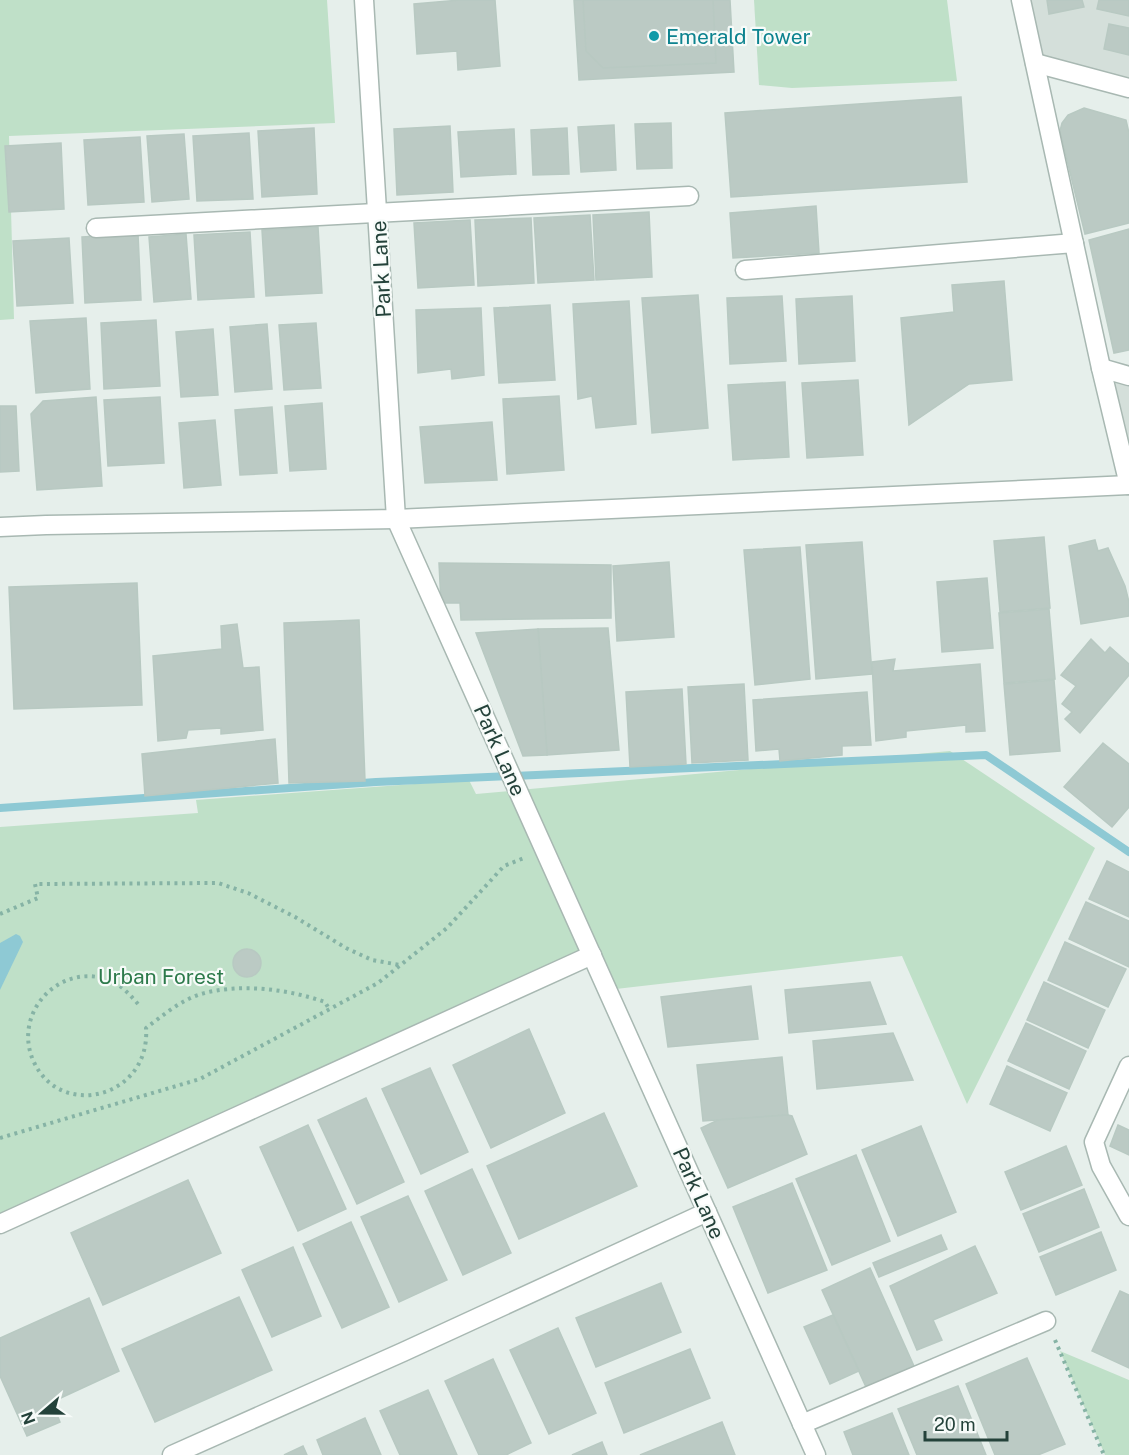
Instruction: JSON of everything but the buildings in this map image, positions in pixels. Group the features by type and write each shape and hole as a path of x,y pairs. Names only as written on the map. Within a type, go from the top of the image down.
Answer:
{"street":[{"name":"Park Lane","path":"364,0 396,519 816,1455"},
{"path":"0,527 396,519 1129,485 1101,368 1021,0"},
{"path":"1035,63 1129,88"},
{"path":"96,228 689,196"},
{"path":"745,270 1074,243"},
{"path":"1101,368 1129,376"},
{"path":"0,1224 592,955"},
{"path":"1129,1066 1094,1142 1101,1166 1129,1216"},
{"path":"172,1455 707,1212"},
{"path":"802,1424 1046,1320"}],"path":[{"path":"0,1138 200,1079 378,983 447,928 504,866 544,849"},
{"path":"0,914 38,898 35,884 218,883 248,893 372,960 400,965"},
{"path":"138,1004 125,989 108,979 88,975 68,978 51,988 37,1003 29,1021 28,1041 33,1060 44,1077 59,1089 78,1095 97,1095 115,1089 131,1076 142,1060 147,1042 146,1028 173,1008 200,994 238,989 269,990 311,997 325,1002 329,1010"},
{"path":"1046,1320 1104,1455"}],"shaded area":[{"path":"1020,0 1129,0 1129,90 1035,67"},
{"path":"1100,363 1129,372 1129,485"}],"green space":[{"path":"0,0 327,0 335,123 9,136 14,319 0,320"},
{"path":"754,0 947,0 957,81 792,88 759,85"},
{"name":"Urban Forest","path":"950,751 1095,848 967,1104 902,956 607,990 592,955 0,1224 0,827 198,813 196,800 469,780 476,794"},
{"path":"1060,1351 1129,1380 1129,1455 1105,1455"}],"water":[{"path":"16,934 23,942 0,990 0,943"}],"waterway":[{"path":"0,808 376,782 986,755 1129,852"}],"place":[{"name":"Emerald Tower","path":"654,36"}]}
